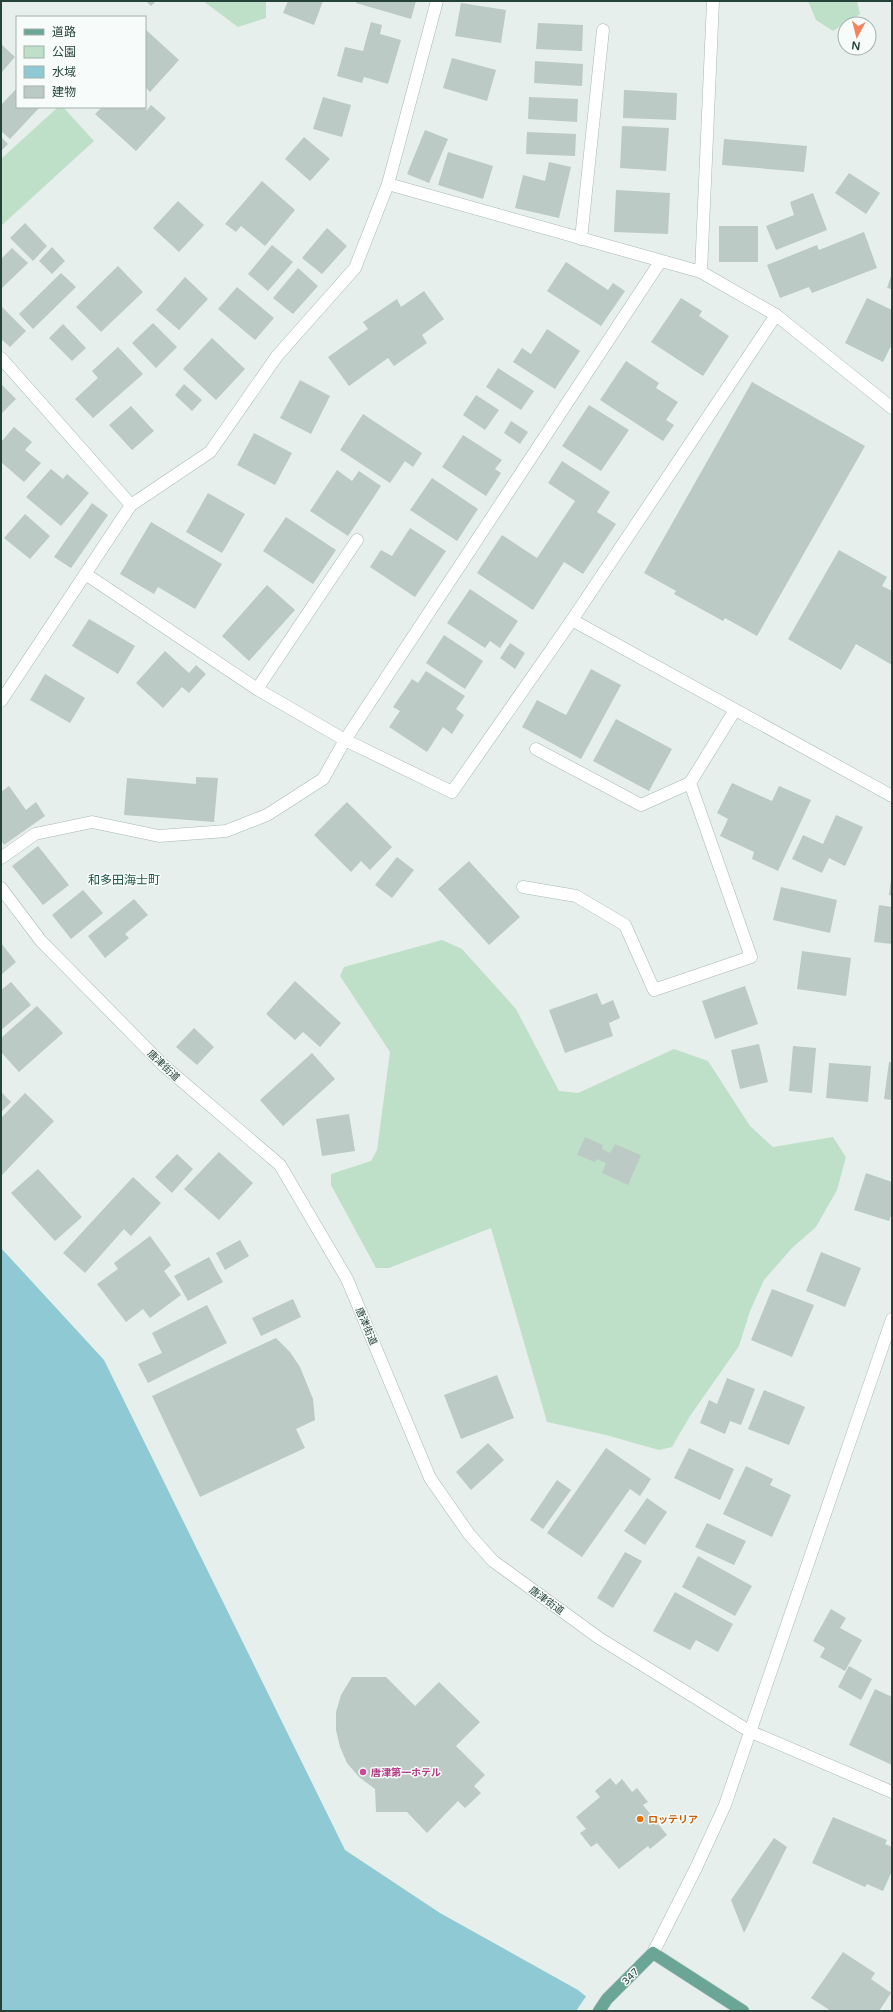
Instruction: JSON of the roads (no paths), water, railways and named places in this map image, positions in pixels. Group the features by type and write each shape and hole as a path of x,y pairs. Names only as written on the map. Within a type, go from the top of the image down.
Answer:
{"main road":[{"name":"347","path":"599,2011 607,1999 653,1953"},
{"path":"653,1953 743,2011"}],"street":[{"path":"1,701 87,575 131,505 210,452 277,356 356,268 388,184 436,1"},
{"path":"701,272 713,1"},
{"path":"581,239 603,30"},
{"path":"388,184 660,262 701,272 776,314 892,408"},
{"path":"1,858 35,834 92,822 159,836 226,831 267,815 323,779 345,740 660,262"},
{"path":"87,575 257,689 345,740 452,792 572,620 776,314"},
{"path":"1,358 131,505"},
{"path":"257,689 357,540"},
{"path":"572,620 892,796"},
{"path":"536,749 641,805 690,783 735,710"},
{"path":"523,887 576,896 625,925 654,990 751,957 690,783"},
{"name":"唐津街道","path":"1,888 41,941 163,1065 280,1165 347,1279 430,1478 469,1534 493,1561 599,1638 749,1731 892,1792"},
{"path":"653,1953 696,1868 725,1805 749,1731 892,1319"}],"water":[{"path":"1,1248 104,1360 345,1850 440,1913 578,1990 604,2011 1,2011"}],"place":[{"name":"唐津第一ホテル","path":"363,1772"},
{"name":"ロッテリア","path":"640,1819"}],"district":[{"name":"和多田海士町","path":"124,880"}]}
